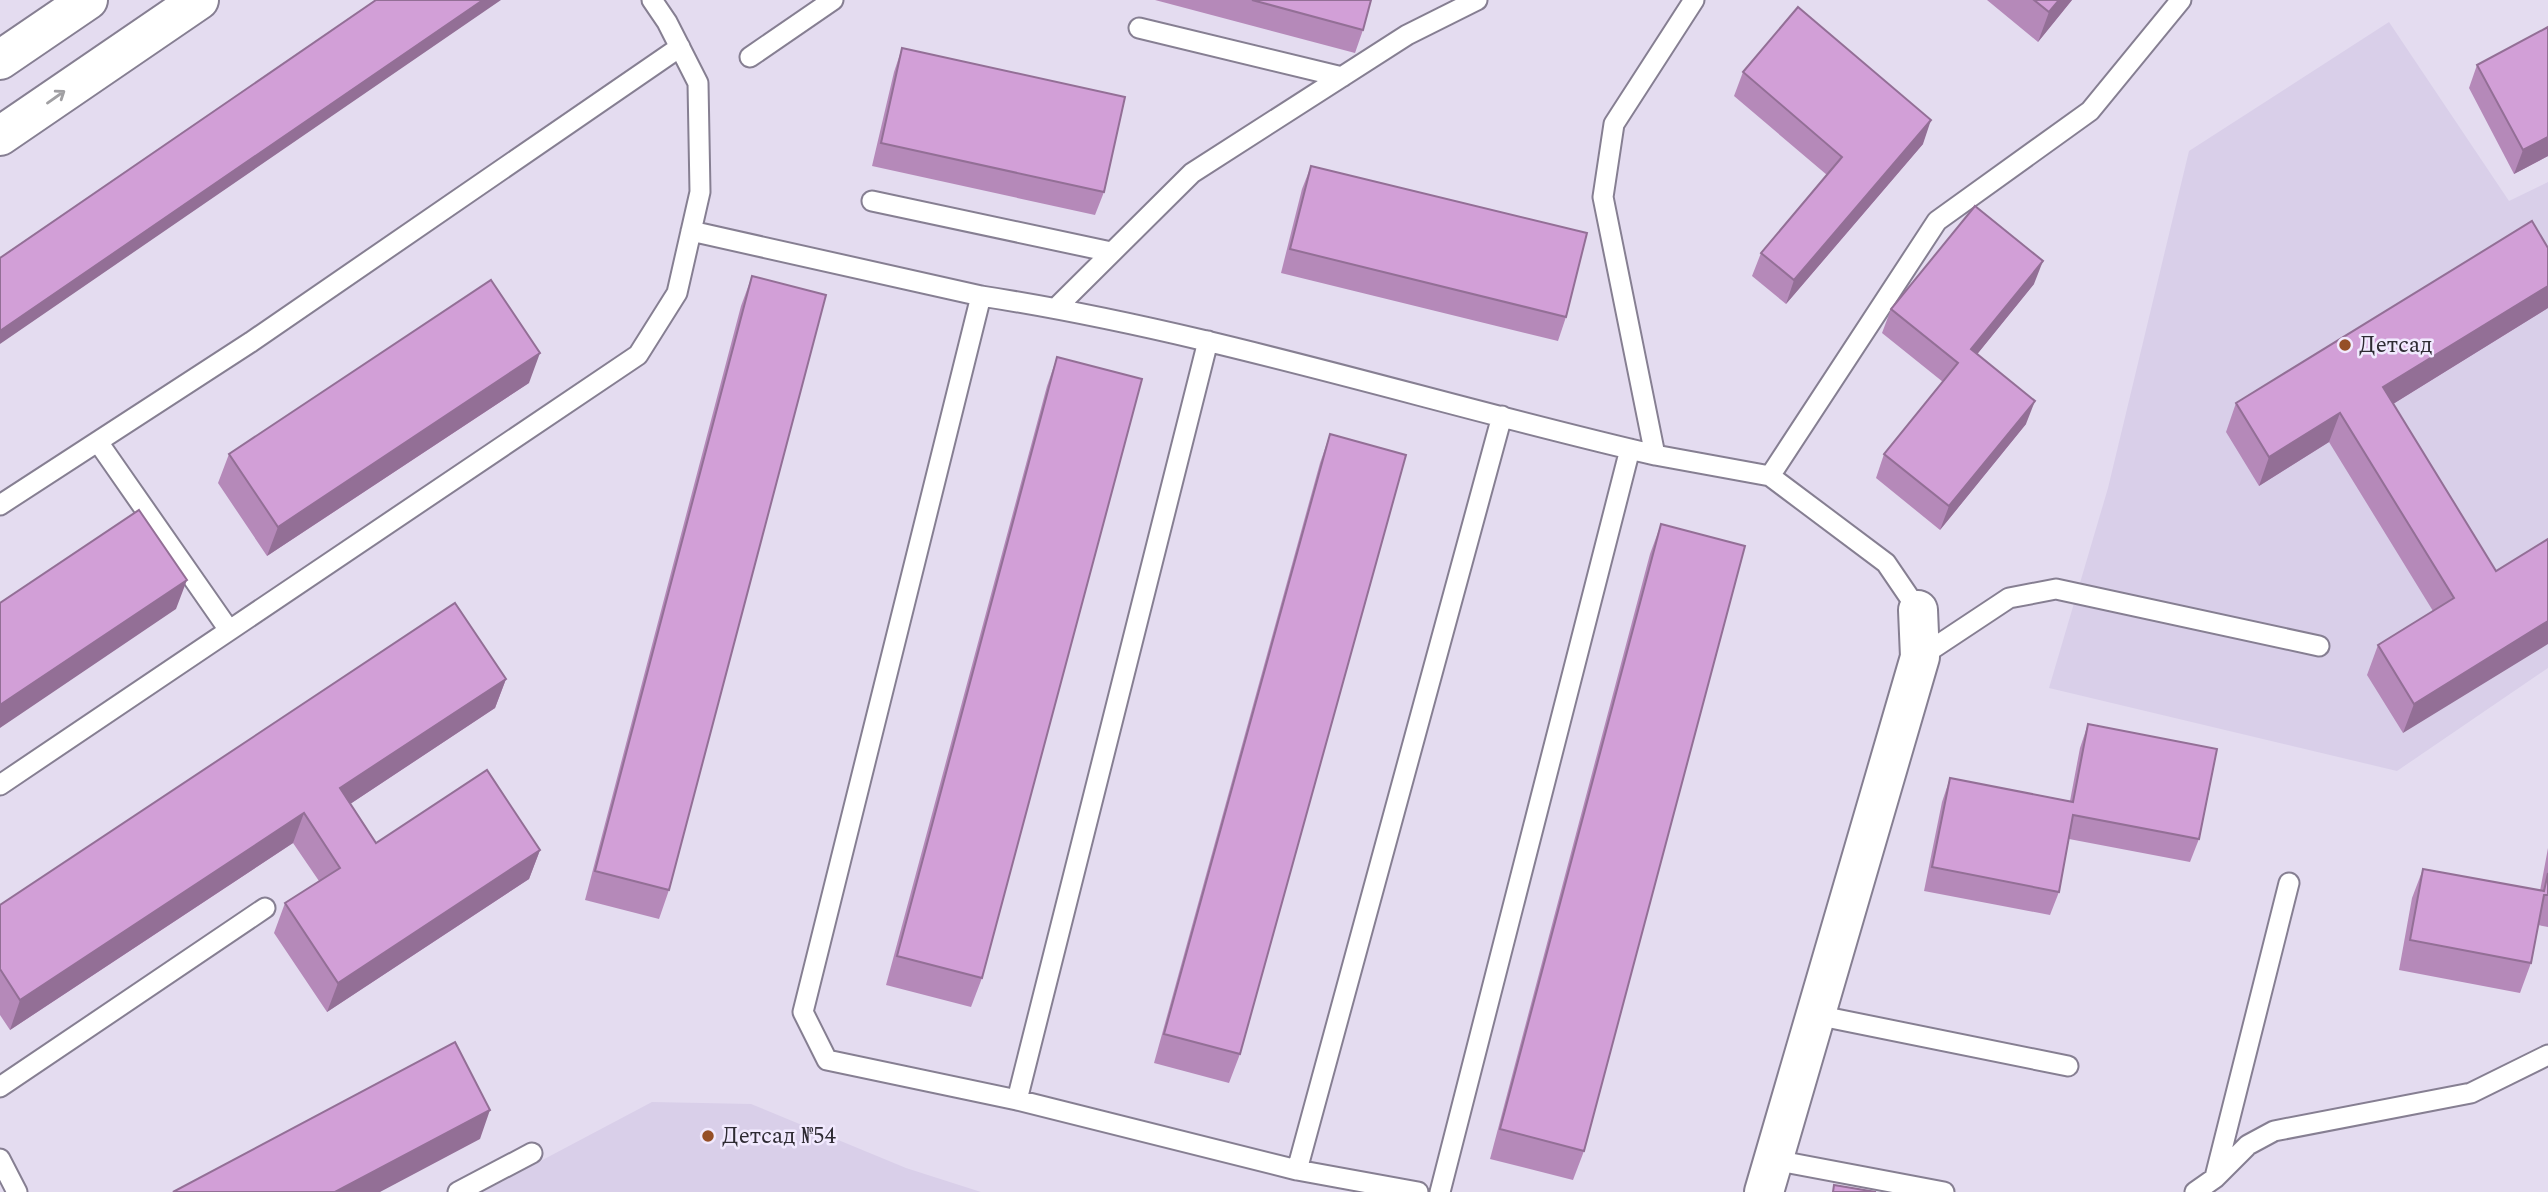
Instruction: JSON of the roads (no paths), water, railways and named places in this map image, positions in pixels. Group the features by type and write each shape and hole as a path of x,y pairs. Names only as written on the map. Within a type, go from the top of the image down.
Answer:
{"street":[{"path":"0,60 88,0"},
{"path":"0,136 199,0"},
{"path":"1769,1176 1920,657 1917,610"}],"lane":[{"path":"0,785 638,355 677,293 700,192 698,83 667,22 652,0"},
{"path":"750,57 833,0"},
{"path":"1056,308 1192,173 1407,35 1477,0"},
{"path":"1655,455 1603,197 1614,124 1694,0"},
{"path":"1770,476 1937,221 2090,111 2181,0"},
{"path":"1139,28 1342,77"},
{"path":"0,505 263,334 680,47"},
{"path":"872,201 1111,252"},
{"path":"691,231 981,296 1056,308 1208,341 1630,449 1770,476 1886,563 1917,610"},
{"path":"981,296 803,1012 827,1060 1017,1100 1297,1170 1418,1192"},
{"path":"1017,1100 1208,341"},
{"path":"1297,1170 1502,416"},
{"path":"98,442 229,630"},
{"path":"1440,1192 1630,449"},
{"path":"1920,657 2009,598 2056,589 2319,646"},
{"path":"2215,1178 2289,883"},
{"path":"0,1087 265,908"},
{"path":"1816,1015 2068,1066"},
{"path":"2195,1192 2215,1178 2248,1145 2274,1131 2471,1093 2548,1055"},
{"path":"458,1192 531,1153"},
{"path":"0,1159 18,1192"},
{"path":"1769,1176 1944,1192"}],"place":[{"name":"Детсад","path":"2345,345"},
{"name":"Детсад №54","path":"708,1136"}]}
